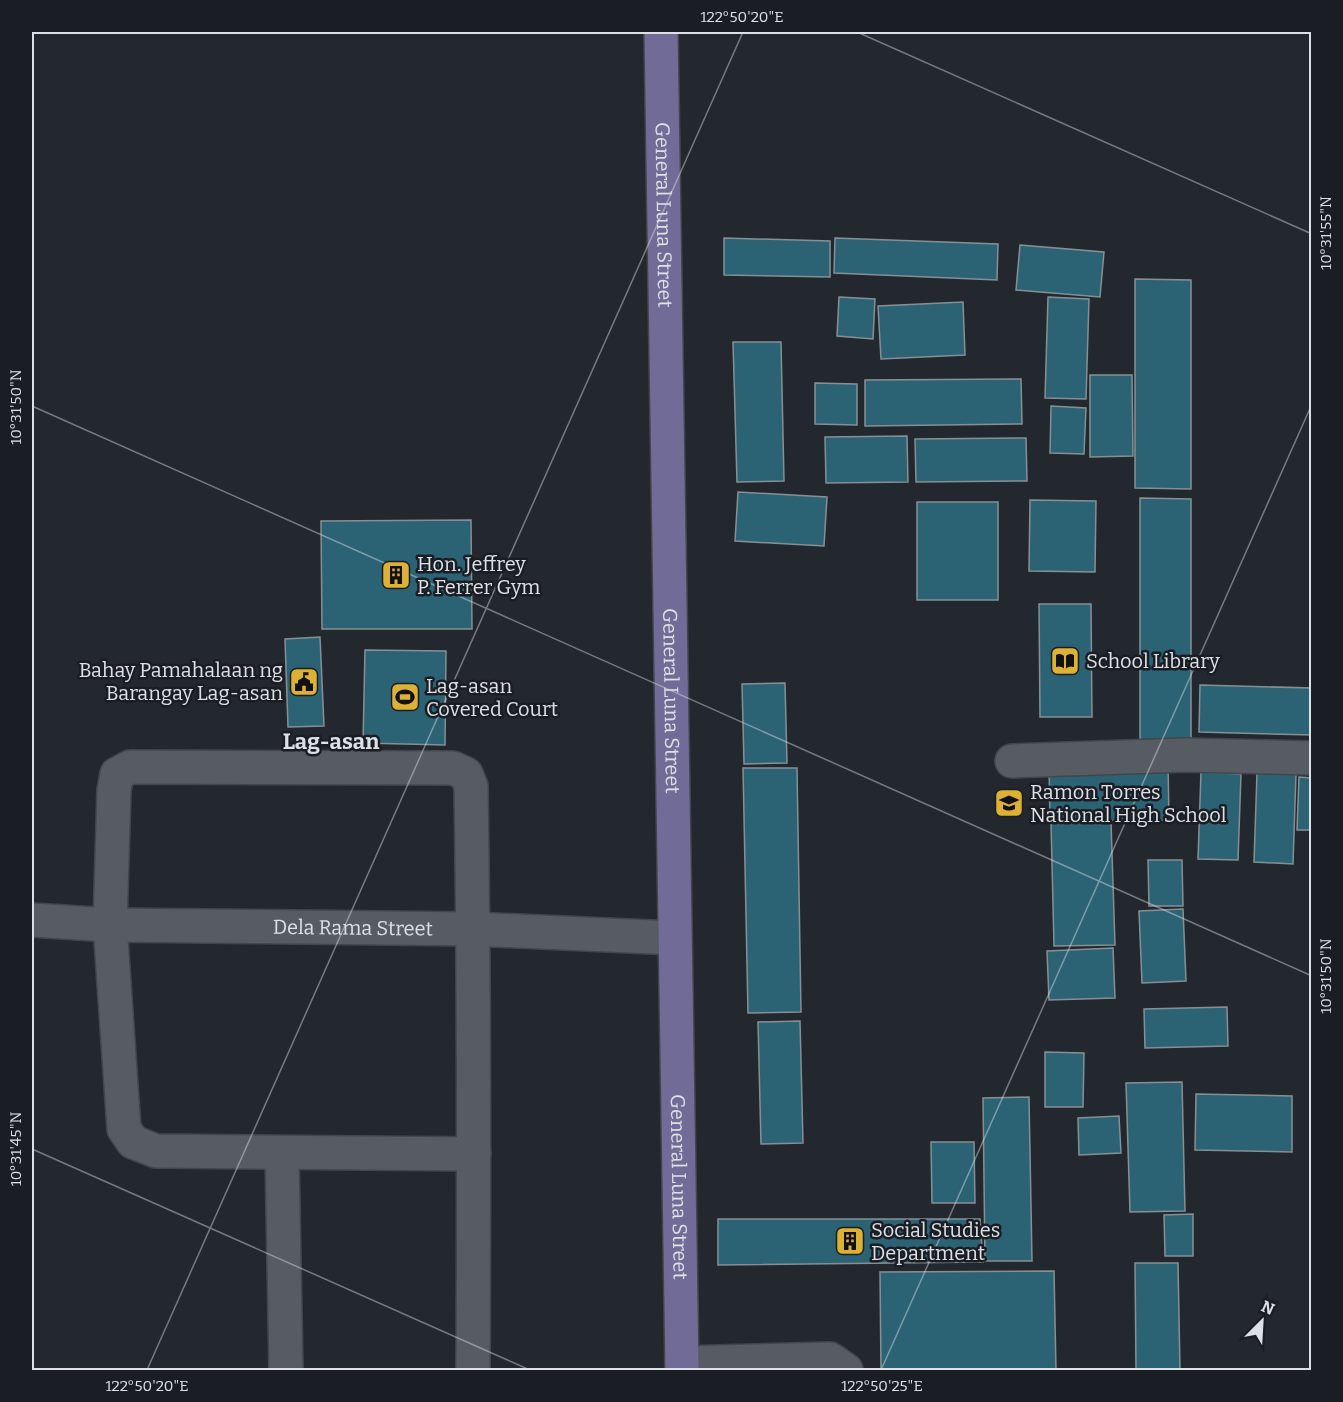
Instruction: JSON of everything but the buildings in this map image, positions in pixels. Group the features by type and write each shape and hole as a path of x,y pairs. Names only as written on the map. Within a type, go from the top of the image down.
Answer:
{"main road":[{"name":"General Luna Street","path":"661,32 682,1367"}],"street":[{"path":"1012,761 1185,755 1311,758"},
{"path":"473,1371 474,1154 473,929 471,786 466,774 453,768 130,767 117,774 114,790 110,925 124,1129 134,1142 156,1151 282,1154 474,1154"},
{"name":"Dela Rama Street","path":"32,920 110,925 473,929 674,938"},
{"path":"282,1154 286,1371"},
{"path":"682,1367 830,1359 846,1371"}],"place":[{"name":"Hon. Jeffrey P. Ferrer Gym","path":"396,575"},
{"name":"School Library","path":"1065,661"},
{"name":"Bahay Pamahalaan ng Barangay Lag-asan","path":"304,682"},
{"name":"Lag-asan Covered Court","path":"405,697"},
{"name":"Ramon Torres National High School","path":"1009,803"},
{"name":"Social Studies Department","path":"850,1241"}],"district":[{"name":"Lag-asan","path":"331,741"}]}
